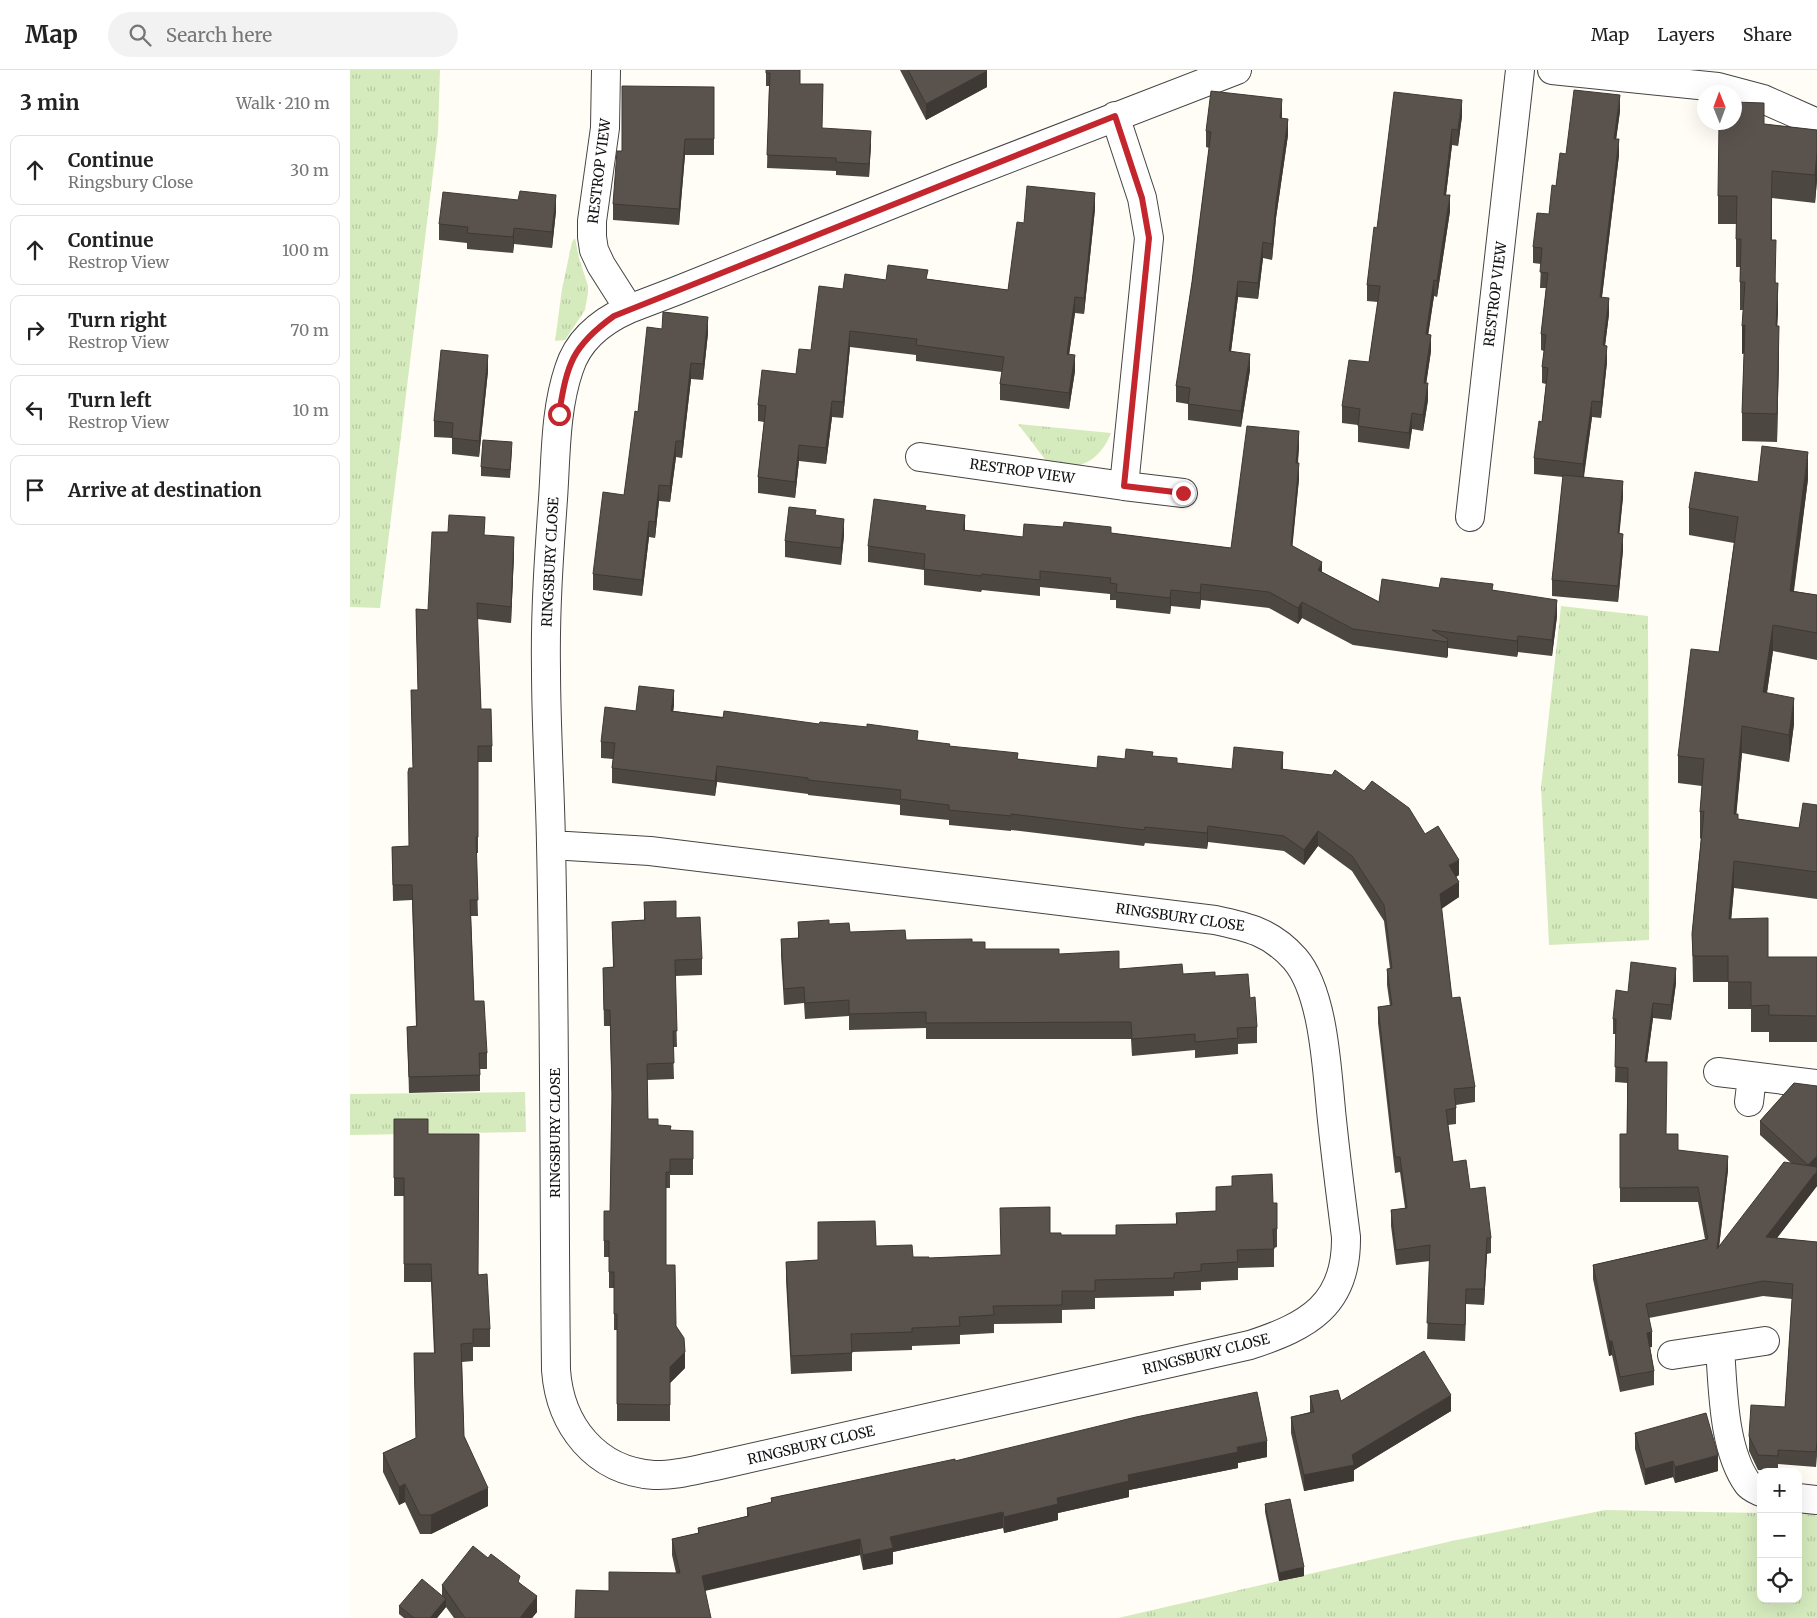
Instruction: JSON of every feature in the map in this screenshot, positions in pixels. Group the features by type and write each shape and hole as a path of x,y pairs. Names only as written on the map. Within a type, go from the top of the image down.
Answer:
{"street":[{"name":"RESTROP VIEW","path":"606,70 605,128 592,221 592,237 594,250 601,265 629,309"},
{"path":"629,309 1115,116 1236,70"},
{"name":"RESTROP VIEW","path":"1470,517 1520,70"},
{"path":"1552,70 1718,87 1763,99 1817,123"},
{"path":"1115,116 1142,198 1149,238 1124,486"},
{"name":"RINGSBURY CLOSE","path":"551,845 650,851 1215,920 1251,928 1268,936 1295,960 1305,973 1311,987 1324,1049 1346,1237 1344,1267 1332,1294 1318,1313 1304,1323 1288,1332 1250,1345 715,1466 655,1475 637,1472 618,1466 589,1448 573,1428 557,1388 551,845 546,610 559,414 568,372 572,358 580,345 600,326 614,316 629,309"},
{"name":"RESTROP VIEW","path":"920,457 1183,493"},
{"path":"1718,1072 1750,1090 1817,1084"},
{"path":"1672,1355 1765,1341"},
{"path":"1720,1348 1726,1418 1730,1437 1738,1465 1749,1485 1757,1490"},
{"path":"1802,1498 1817,1500"}],"green space":[{"path":"350,70 440,70 438,132 380,608 350,607"},
{"path":"575,238 588,286 585,310 565,340 555,341 562,289 572,242"},
{"path":"1018,424 1111,433 1105,445 1096,456 1085,463 1072,466 1047,462"},
{"path":"1561,606 1648,616 1649,940 1549,945 1541,787"},
{"path":"525,1092 526,1132 350,1135 350,1094"},
{"path":"1605,1510 1757,1513 1757,1603 1802,1603 1802,1513 1808,1513 1817,1516 1817,1618 1118,1618 1452,1541"}],"building":[{"path":"766,70 800,70 800,84 823,84 822,128 871,131 869,164 836,162 836,158 767,155 770,73 766,73"},
{"path":"908,70 986,70 987,71 926,104"},
{"path":"622,86 714,87 714,139 685,139 679,209 613,204 617,151 622,151"},
{"path":"1574,90 1620,95 1614,139 1619,139 1600,297 1609,298 1603,345 1607,346 1601,402 1592,401 1583,464 1534,458 1539,421 1542,422 1548,368 1542,367 1546,335 1541,334 1548,273 1540,272 1542,248 1533,247 1537,213 1549,214 1552,185 1556,186 1560,153 1566,154"},
{"path":"1211,91 1282,99 1280,118 1288,119 1272,244 1263,242 1258,283 1238,281 1229,351 1250,354 1241,411 1188,404 1190,388 1176,386 1192,282 1211,132 1206,131"},
{"path":"1394,92 1462,100 1458,130 1452,129 1444,195 1450,195 1437,281 1434,280 1426,334 1431,335 1424,383 1428,383 1423,415 1412,413 1409,433 1358,426 1360,409 1342,406 1349,360 1369,362 1380,286 1367,285 1374,227 1377,228"},
{"path":"1742,102 1764,103 1764,124 1817,130 1815,175 1772,171 1771,240 1776,240 1775,283 1778,283 1776,326 1779,326 1777,414 1742,413 1745,325 1742,326 1745,282 1740,282 1741,239 1736,239 1737,196 1718,196 1719,130 1742,130"},
{"path":"1027,186 1095,193 1084,298 1075,297 1067,354 1075,355 1069,393 1000,384 1004,357 916,345 917,339 850,331 843,402 832,401 826,448 799,445 795,482 758,477 766,406 758,405 762,370 796,374 799,349 811,350 819,286 843,289 845,274 886,280 888,265 928,270 926,279 1008,290 1017,222 1024,223"},
{"path":"520,191 556,195 552,232 514,228 513,237 467,233 468,227 439,224 443,192 518,200"},
{"path":"663,312 708,317 703,364 691,363 682,441 676,441 670,486 659,485 655,522 649,521 642,580 593,574 603,492 624,495 635,411 638,412 647,327 662,329"},
{"path":"441,350 488,355 479,441 452,438 453,423 434,421"},
{"path":"1247,426 1299,431 1296,463 1299,463 1291,545 1322,562 1318,570 1379,602 1382,579 1439,588 1441,578 1493,584 1492,590 1557,600 1552,640 1518,636 1517,641 1432,630 1448,639 1447,642 1353,629 1302,602 1298,608 1269,592 1201,584 1200,593 1171,590 1170,598 1116,592 1117,584 1110,583 1111,578 1040,571 1040,580 982,574 981,576 924,569 925,554 868,546 874,499 926,506 925,510 965,515 963,530 1023,537 1024,524 1063,527 1064,522 1111,527 1111,533 1231,548"},
{"path":"483,440 512,442 510,470 481,467"},
{"path":"1762,446 1808,452 1790,591 1817,595 1817,633 1773,625 1763,692 1794,698 1789,735 1742,726 1734,814 1738,814 1738,819 1799,828 1803,803 1817,805 1817,872 1734,861 1729,919 1768,918 1768,957 1817,957 1817,1016 1769,1015 1769,1005 1751,1006 1751,982 1728,982 1728,956 1693,956 1692,934 1704,811 1700,812 1704,759 1678,756 1691,649 1719,652 1738,517 1689,508 1695,472 1758,482"},
{"path":"1563,475 1623,481 1618,533 1623,534 1618,586 1552,580"},
{"path":"789,507 816,510 815,515 844,519 841,548 785,541"},
{"path":"449,515 485,517 484,535 514,537 511,607 477,603 481,709 491,709 492,746 478,746 478,837 476,837 478,900 470,900 474,1001 484,1001 487,1053 479,1053 480,1075 409,1077 407,1027 417,1026 412,885 393,885 392,847 409,846 408,772 409,768 413,768 411,690 418,690 416,609 428,610 432,532 448,532"},
{"path":"639,686 674,690 671,711 723,718 724,711 819,724 820,722 867,727 867,724 918,731 917,740 950,744 949,746 1018,753 1017,759 1097,768 1098,756 1125,759 1126,749 1153,752 1152,756 1177,758 1177,763 1232,769 1234,747 1283,752 1281,769 1332,775 1335,770 1364,791 1372,781 1409,808 1425,834 1438,826 1459,860 1449,865 1459,882 1440,894 1452,998 1460,997 1475,1087 1454,1089 1456,1108 1446,1110 1453,1162 1466,1160 1470,1189 1485,1187 1491,1238 1487,1238 1484,1289 1466,1289 1465,1325 1427,1323 1430,1245 1396,1250 1391,1210 1407,1208 1400,1157 1395,1157 1378,1007 1392,1005 1387,969 1392,968 1384,905 1352,856 1318,831 1304,850 1284,836 1208,826 1207,833 1145,827 1144,830 1011,814 1011,816 949,810 949,805 900,799 901,790 808,780 808,778 717,766 715,781 612,768 615,743 601,742 605,707 636,711"},
{"path":"676,901 676,918 700,917 702,959 675,960 677,1031 673,1031 674,1063 647,1064 648,1119 658,1119 658,1125 671,1126 670,1130 693,1131 693,1159 670,1159 670,1172 666,1172 666,1265 675,1265 676,1326 684,1338 685,1352 670,1367 670,1405 617,1404 617,1314 614,1314 614,1272 609,1272 609,1241 604,1241 604,1211 610,1211 612,1093 610,1010 604,1010 603,968 614,967 612,922 645,920 644,902"},
{"path":"829,920 829,924 849,923 850,932 905,930 906,940 972,939 972,942 985,942 985,949 1059,949 1059,954 1119,951 1119,969 1182,964 1183,974 1215,972 1215,976 1248,974 1250,998 1255,997 1257,1027 1237,1028 1238,1038 1195,1042 1195,1034 1132,1039 1131,1022 926,1023 926,1012 849,1014 849,1000 805,1003 804,987 784,989 781,939 799,938 798,922"},
{"path":"1631,962 1676,968 1671,1005 1653,1003 1645,1062 1667,1062 1666,1134 1678,1134 1678,1150 1728,1156 1717,1249 1784,1162 1817,1167 1817,1171 1766,1237 1817,1242 1816,1452 1778,1450 1778,1456 1758,1455 1749,1436 1751,1405 1785,1407 1793,1284 1763,1281 1646,1304 1652,1332 1647,1333 1654,1371 1620,1377 1612,1341 1609,1341 1593,1265 1708,1239 1698,1187 1620,1188 1620,1134 1627,1134 1628,1068 1615,1067 1616,1019 1613,1019 1616,990 1628,992"},
{"path":"1794,1083 1817,1086 1817,1156 1808,1165 1760,1121"},
{"path":"394,1119 428,1119 428,1134 479,1134 478,1275 487,1274 490,1329 473,1329 473,1343 461,1344 464,1436 488,1488 431,1515 420,1515 405,1484 399,1487 383,1453 416,1438 414,1353 435,1353 431,1264 404,1264 404,1178 394,1178"},
{"path":"1272,1174 1273,1203 1277,1203 1277,1229 1273,1229 1274,1249 1237,1250 1238,1262 1201,1264 1201,1271 1174,1273 1174,1278 1095,1280 1095,1291 1062,1291 1062,1305 993,1306 994,1315 959,1317 960,1326 912,1328 912,1332 851,1334 852,1353 791,1356 786,1262 818,1260 818,1222 875,1221 876,1246 912,1245 913,1257 1001,1255 1000,1208 1050,1207 1050,1233 1061,1233 1061,1235 1116,1235 1116,1225 1177,1224 1176,1213 1216,1211 1216,1187 1232,1186 1232,1176"},
{"path":"1424,1351 1451,1395 1352,1455 1354,1465 1304,1475 1291,1417 1314,1412 1310,1396 1338,1390 1341,1401"},
{"path":"1257,1392 1267,1441 1237,1447 1238,1452 1128,1475 1129,1481 1057,1498 1058,1504 1004,1517 1003,1512 890,1537 893,1548 863,1555 860,1539 702,1576 711,1618 575,1618 576,1590 609,1591 609,1572 680,1573 672,1539 699,1533 698,1528 749,1516 747,1508 772,1502 771,1498 955,1459 955,1461 1136,1417"},
{"path":"1706,1413 1718,1455 1675,1467 1673,1461 1645,1469 1635,1433"},
{"path":"1290,1499 1304,1567 1279,1573 1265,1504"},
{"path":"473,1546 488,1558 491,1554 520,1576 518,1582 537,1596 520,1618 465,1618 442,1585"},
{"path":"422,1579 446,1599 430,1618 414,1618 399,1606"}],"route":[{"path":"559,414 572,358 580,345 614,316 1115,116 1142,198 1148,220 1149,238 1124,486 1183,493"}]}
